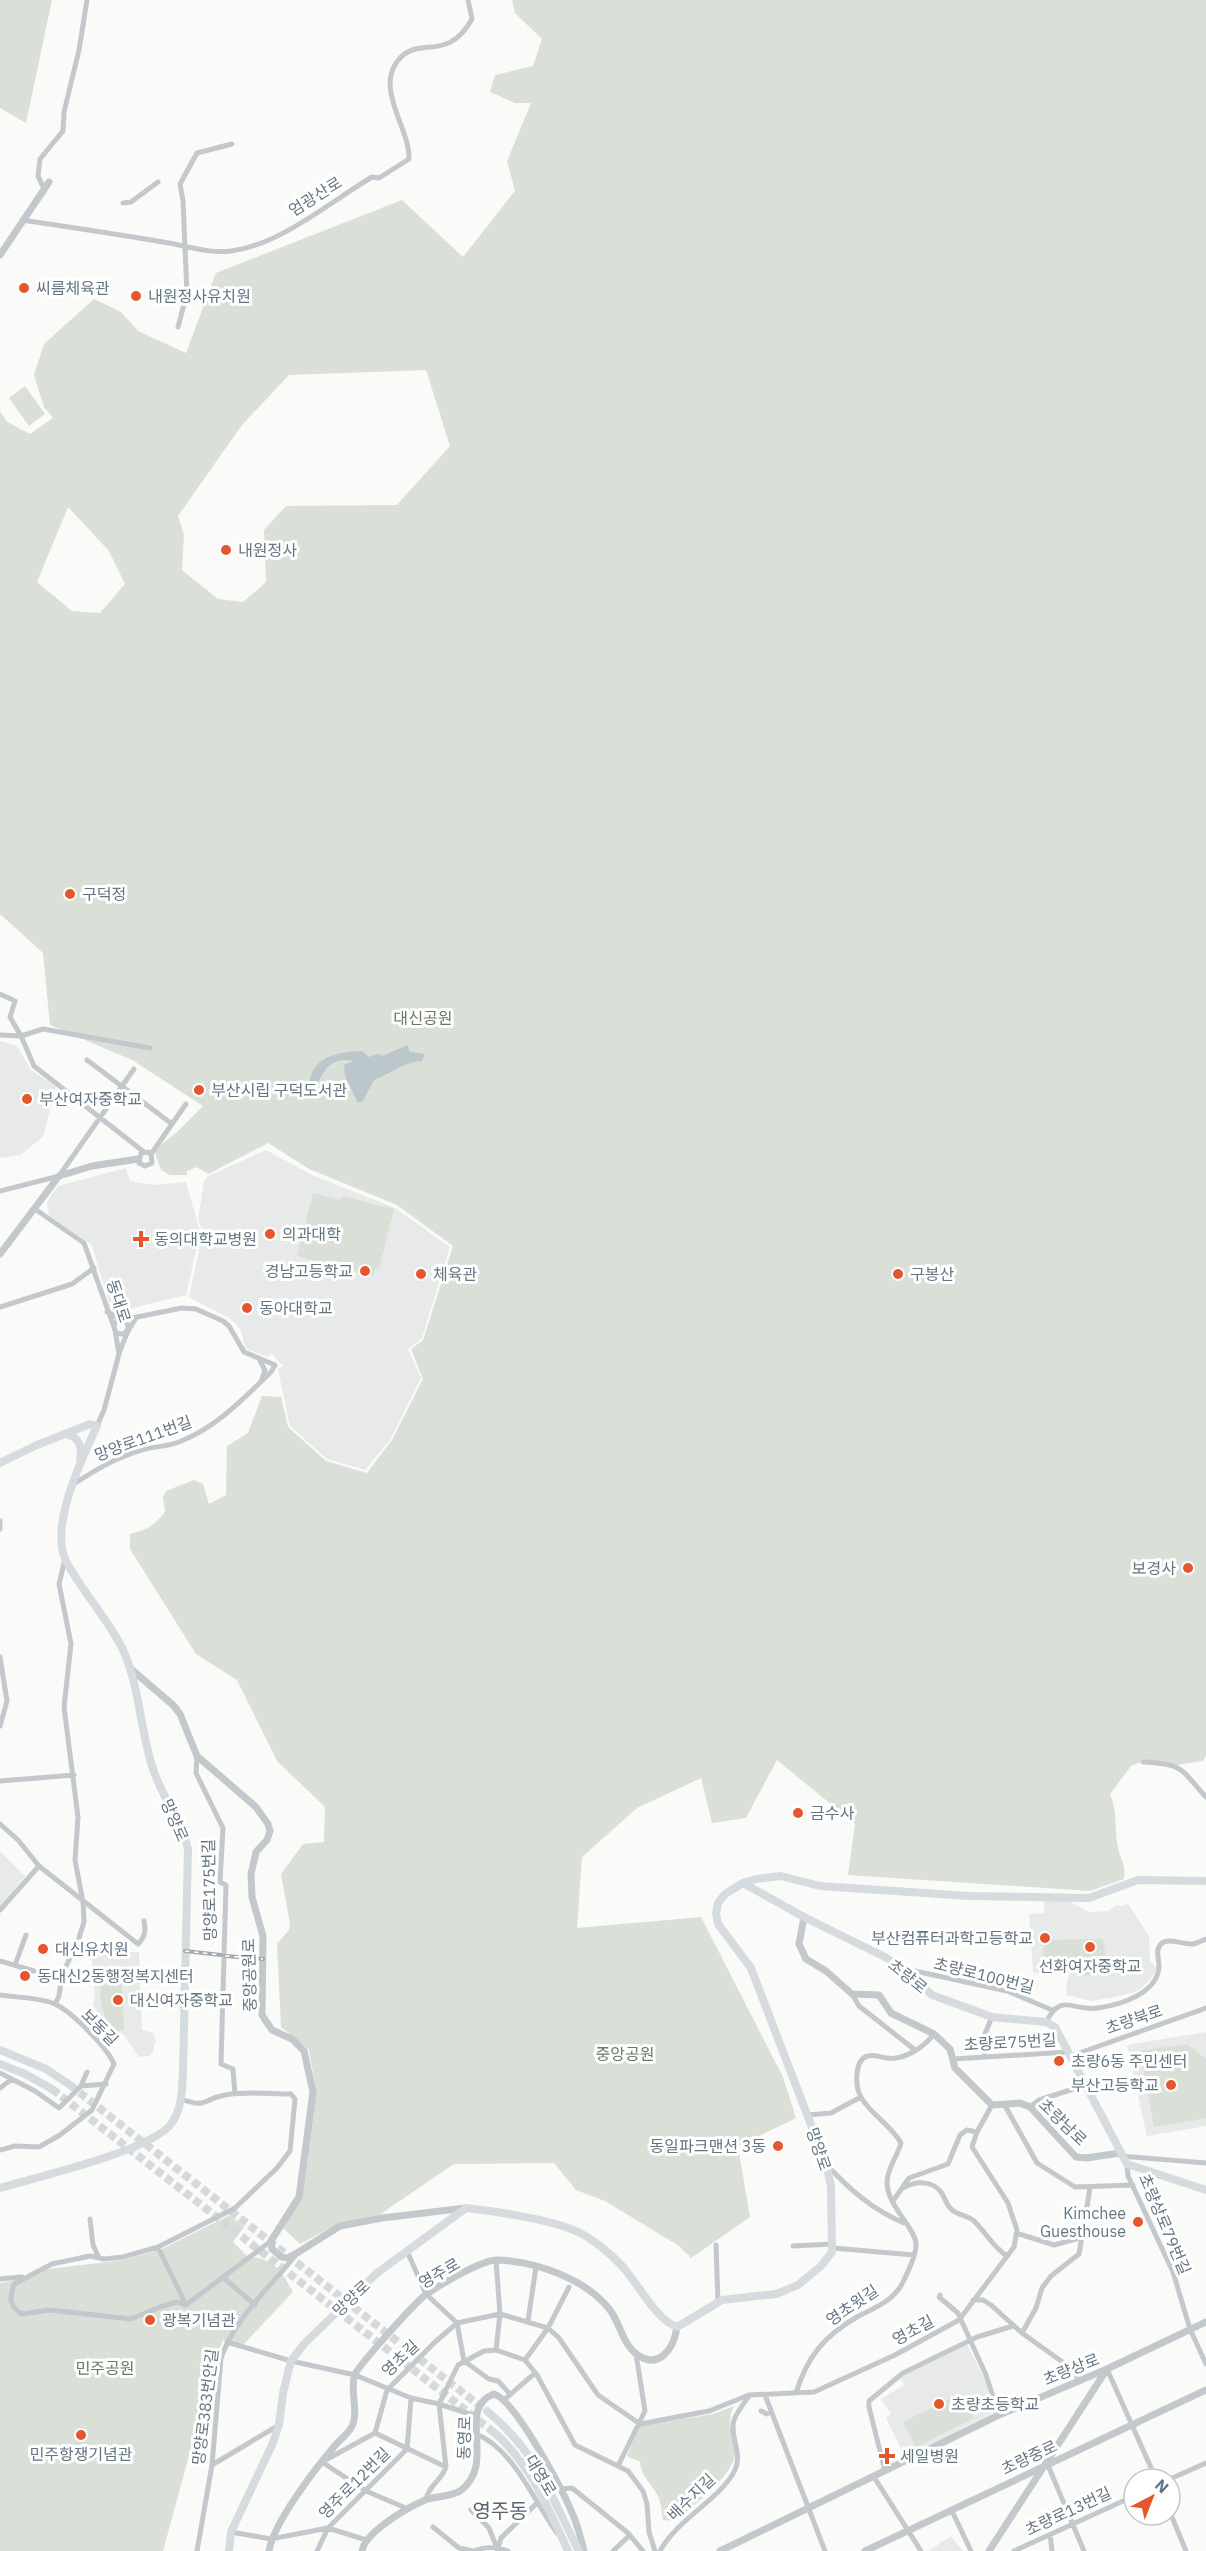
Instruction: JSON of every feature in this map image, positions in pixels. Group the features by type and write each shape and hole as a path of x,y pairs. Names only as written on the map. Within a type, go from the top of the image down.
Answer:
{"main road":[{"path":"0,1463 63,1433 90,1424 97,1426"},
{"name":"망양로","path":"0,2188 131,2149 153,2139 169,2127 177,2115 181,2099 188,1849 185,1835 153,1771 130,1668 122,1648 65,1559 62,1535 71,1486 79,1463 97,1426"},
{"path":"63,1433 72,1436 80,1444 79,1463"},
{"name":"망양로","path":"833,2246 831,2197 826,2164 751,1968 718,1924 716,1913 720,1898 743,1883 781,1876 820,1886 969,1896 1089,1898 1138,1880 1206,1881"},
{"name":"초량로","path":"743,1883 804,1917 885,1957 932,1995 992,2017 1046,2022"},
{"path":"1046,2022 1055,2027 1127,2164 1206,2190"},
{"path":"0,2050 46,2069 70,2085"},
{"path":"0,2059 52,2089"},
{"path":"0,2064 25,2074"},
{"path":"466,2208 578,2232 621,2265 668,2322 677,2327 718,2302 776,2294 798,2284 821,2266 832,2252 833,2246"},
{"name":"망양로","path":"229,2551 231,2532 279,2425 283,2393 291,2361 304,2344 377,2273 466,2208"},
{"name":"대영로","path":"487,2411 512,2433 532,2460 575,2533 582,2551"},
{"name":"대영로","path":"496,2434 515,2453 532,2476 566,2551"}],"street":[{"path":"0,255 46,185 38,176 40,159 63,130 64,112 79,51 87,0"},
{"name":"엄광산로","path":"22,220 185,245 207,251 231,251 264,242 372,177 379,178 402,166 409,159 410,148 391,96 390,80 402,55 447,45 455,40 472,19 468,0"},
{"path":"178,327 187,293 180,184 197,153 232,144"},
{"path":"123,203 131,202 158,182"},
{"path":"0,994 15,1001 10,1017 34,1066 144,1152 151,1154"},
{"path":"0,1035 21,1036 43,1029 150,1048"},
{"path":"87,1060 172,1124"},
{"path":"0,1254 102,1117 134,1069"},
{"path":"138,1159 142,1165 149,1166 152,1162 151,1154 186,1104"},
{"path":"0,1191 92,1166 138,1159 144,1152"},
{"name":"동대로","path":"35,1209 84,1243 115,1330 118,1354 104,1410 97,1426"},
{"path":"0,1307 72,1284 94,1268"},
{"path":"128,1331 119,1334 115,1330 116,1323 182,1308 196,1309 223,1321 234,1331 244,1352 259,1359 265,1370 261,1382"},
{"path":"107,1312 128,1324 128,1331"},
{"path":"118,1354 128,1331 137,1318"},
{"name":"망양로111번길","path":"71,1486 108,1463 142,1450 177,1443 207,1429 236,1406 275,1365 259,1359"},
{"path":"0,1521 0,1529"},
{"path":"0,1995 55,2004 59,1996 62,1975 84,1922 83,1902 75,1860 78,1817 64,1707 71,1644 59,1584 65,1559"},
{"path":"0,1657 7,1701 0,1726"},
{"name":"중앙공원로","path":"130,1668 173,1705 180,1714 197,1756 256,1807 270,1831 267,1840 256,1852 251,1874 252,1897 263,1936 262,2014 272,2030 292,2039 304,2051 313,2092 299,2197 271,2241"},
{"path":"0,1698 7,1701"},
{"name":"망양로175번길","path":"197,1756 196,1773 223,1828 220,1882 226,1885 221,2064 233,2069 234,2094"},
{"path":"1143,1762 1179,1766 1206,1797"},
{"path":"0,1782 74,1775"},
{"path":"0,1824 18,1840 39,1866 138,1944 146,1931 144,1921"},
{"path":"0,1910 39,1866"},
{"path":"804,1917 799,1944 806,1959 826,1971 852,1994 859,2006 915,2050"},
{"path":"15,1965 26,1935"},
{"path":"1046,2022 1052,2010 1068,2003 1092,2008 1129,2001 1147,1988 1156,1977 1159,1969 1157,1949 1160,1944 1164,1942 1192,1944 1206,1940"},
{"path":"0,1961 34,1971"},
{"name":"초량로100번길","path":"909,1975 915,1971 1007,1991 1052,2010"},
{"path":"852,1994 879,1995 891,2013 934,2034 950,2049 955,2068 992,2105 977,2132 972,2147 1008,2203 1013,2215 1016,2234 1054,2246 1083,2237"},
{"name":"보동길","path":"0,2150 15,2146 39,2147 92,2110 114,2064 109,2053 99,2041 55,2004"},
{"name":"초량북로","path":"1070,2054 1206,2008"},
{"path":"985,2057 984,2036 992,2017"},
{"path":"793,2246 833,2246 914,2255 916,2244 913,2233 904,2223 893,2201 887,2181 901,2143 896,2134 861,2097 858,2064 861,2058 869,2055 887,2058 906,2056 934,2034"},
{"name":"초량로75번길","path":"953,2059 1070,2054"},
{"path":"0,2073 59,2108 81,2086 87,2072"},
{"path":"0,2088 12,2079"},
{"path":"81,2086 106,2084"},
{"path":"1030,2107 1039,2100 1086,2085"},
{"path":"181,2099 197,2105 205,2104 224,2095 291,2094 295,2099 290,2151 277,2168 235,2208 158,2247 123,2258 90,2256 52,2264 14,2284 10,2300 12,2307 21,2314 50,2310 131,2319 177,2302 186,2305"},
{"path":"807,2115 831,2113 861,2097"},
{"name":"초량남로","path":"992,2105 1020,2103 1030,2107 1076,2157 1120,2154"},
{"path":"1004,2104 1037,2163 1075,2187 1133,2185"},
{"path":"893,2201 909,2178 948,2164 960,2135 968,2130 977,2132"},
{"path":"1120,2154 1206,2163"},
{"path":"826,2164 843,2182 880,2213 904,2223"},
{"name":"초량상로79번길","path":"1127,2164 1128,2176 1173,2272 1190,2330 1206,2364"},
{"path":"831,2197 835,2188 843,2182"},
{"path":"903,2188 910,2183 933,2185 940,2191 954,2212 974,2220 993,2246 1007,2256"},
{"path":"1022,2333 1036,2308 1041,2288 1051,2276 1079,2254 1090,2188"},
{"path":"271,2241 272,2248 285,2258 296,2254 340,2226 373,2219 466,2208"},
{"path":"90,2219 93,2245 99,2258"},
{"name":"영초길","path":"640,2424 709,2411 749,2395 814,2392 848,2378 959,2320 1014,2247 1016,2234"},
{"path":"186,2305 271,2241"},
{"path":"716,2245 718,2302"},
{"path":"158,2247 186,2305"},
{"path":"407,2251 426,2294 457,2323 464,2361 489,2379 498,2381 561,2489 575,2533"},
{"name":"망양로383번안길","path":"196,2551 212,2465 221,2358 227,2342 296,2254"},
{"name":"영초윗길","path":"796,2393 813,2354 835,2331 882,2306 902,2284 914,2255"},
{"path":"496,2350 500,2314 496,2260 561,2274 587,2288 611,2311 624,2338 636,2354 645,2411 618,2466"},
{"name":"영주로","path":"355,2375 426,2294 468,2271 496,2260"},
{"path":"528,2321 536,2267"},
{"path":"0,2279 25,2277"},
{"path":"224,2278 255,2305"},
{"path":"525,2360 549,2328 569,2288"},
{"path":"940,2295 939,2297 958,2313 959,2320 986,2375 999,2415"},
{"path":"973,2300 983,2300 1022,2333 1075,2371 1078,2380"},
{"path":"457,2323 500,2314 549,2328 559,2338 598,2395 640,2424"},
{"name":"초량상로","path":"720,2551 999,2415 1107,2369 1206,2322"},
{"name":"영초길","path":"375,2433 387,2390 457,2323"},
{"path":"885,2471 869,2401 874,2394 903,2373 987,2333 1007,2330 1013,2326"},
{"path":"636,2354 654,2359 662,2357 675,2341 677,2327"},
{"path":"227,2342 291,2361 355,2375 387,2390 476,2416"},
{"path":"426,2500 427,2493 444,2473 446,2467 439,2404 458,2365 484,2351 496,2350 525,2360 535,2373 575,2445 628,2471 643,2492 647,2504 649,2532 655,2551"},
{"path":"1107,2369 1150,2467"},
{"path":"989,2551 1107,2369"},
{"path":"507,2397 535,2373"},
{"path":"268,2551 271,2539 322,2462 353,2427 355,2375"},
{"name":"초량중로","path":"865,2551 1047,2463 1206,2390"},
{"name":"동영로","path":"366,2540 408,2509 426,2500 460,2491 478,2466 476,2416 490,2396 494,2394 507,2397"},
{"name":"배수지길","path":"660,2551 686,2518 727,2483 736,2468 738,2456 734,2420 749,2395"},
{"path":"765,2395 825,2551"},
{"name":"영주로12번길","path":"317,2551 328,2528 407,2449 411,2398"},
{"path":"761,2411 767,2414"},
{"path":"212,2465 279,2425"},
{"path":"322,2462 375,2433 446,2467"},
{"path":"476,2434 483,2437 510,2462 563,2541"},
{"path":"322,2462 366,2491 408,2509"},
{"path":"1047,2463 1084,2551"},
{"path":"1182,2474 1206,2463"},
{"path":"874,2477 921,2551"},
{"path":"561,2489 572,2487 630,2535 643,2551"},
{"name":"초량로13번길","path":"1014,2551 1122,2502"},
{"path":"497,2549 501,2538 537,2503"},
{"path":"951,2509 971,2551"},
{"path":"471,2510 489,2528 497,2549"},
{"path":"434,2526 459,2548 473,2551 482,2548 508,2551"},
{"path":"1176,2527 1186,2551"},
{"path":"231,2532 271,2539 328,2528 366,2540 362,2551"},
{"path":"613,2551 630,2535"},
{"path":"1050,2535 1052,2551"}],"shaded area":[{"name":"부산여자중학교","path":"0,1041 17,1046 31,1070 56,1086 43,1137 20,1155 0,1158"},
{"path":"407,1045 410,1052 425,1054 422,1061 404,1065 374,1080 363,1101 358,1103 345,1076 344,1065 354,1061 333,1063 320,1078 315,1093 309,1088 314,1069 326,1058 362,1051 369,1057 378,1054 383,1056"},
{"path":"266,1150 312,1175 395,1208 450,1247 422,1338 408,1349 421,1378 390,1440 365,1470 327,1459 290,1426 278,1369 283,1366 272,1354 267,1357 245,1348 241,1330 231,1319 189,1297 203,1231 198,1220 204,1181 208,1176"},
{"name":"동의대학교병원","path":"126,1168 130,1181 153,1185 186,1182 200,1232 186,1295 129,1309 124,1314 112,1313 92,1245 49,1215 47,1202 58,1186"},
{"path":"0,1851 25,1876 0,1908"},
{"name":"선화여자중학교","path":"1044,1901 1069,1901 1089,1912 1108,1911 1116,1905 1128,1904 1149,1936 1150,1960 1156,1968 1154,1974 1144,1986 1135,1992 1116,1997 1091,2001 1067,1995 1066,1985 1070,1973 1046,1975 1033,1972 1029,1914 1044,1913"},
{"name":"대신여자중학교","path":"99,1952 139,1952 142,2030 152,2032 156,2040 150,2056 139,2057 123,2034 113,2034 93,2006 95,1994 91,1957"},
{"name":"부산고등학교","path":"1206,2032 1206,2126 1147,2136 1127,2045"},
{"name":"초량초등학교","path":"967,2344 985,2380 995,2412 905,2457 886,2418 891,2414 881,2399 904,2385 900,2377"},
{"path":"951,2536 963,2551 928,2551"}],"green space":[{"path":"0,0 52,0 26,123 0,108"},
{"path":"512,0 1206,0 1206,1756 1203,1761 1176,1765 1143,1761 1131,1766 1110,1794 1114,1807 1119,1851 1124,1865 1124,1879 1090,1891 848,1875 855,1824 777,1760 746,1818 712,1823 701,1778 637,1808 582,1857 577,1928 701,1917 783,2077 796,2118 738,2146 750,2217 691,2258 679,2246 605,2201 576,2190 554,2163 454,2164 379,2215 340,2223 300,2244 282,2227 294,2211 316,2091 309,2050 281,2027 277,1944 289,1930 290,1924 281,1874 303,1844 324,1842 325,1807 277,1761 237,1680 196,1654 130,1549 130,1534 154,1524 161,1517 165,1512 163,1497 166,1491 194,1480 203,1484 209,1504 226,1495 227,1446 248,1433 262,1396 281,1397 288,1427 326,1461 367,1473 392,1440 423,1379 411,1349 423,1340 453,1246 397,1205 309,1169 268,1143 208,1174 197,1167 187,1171 187,1175 170,1175 161,1170 154,1150 176,1133 203,1106 132,1060 50,1025 43,953 0,914 0,411 7,422 30,434 53,418 44,407 34,375 44,344 94,299 121,312 138,331 186,353 216,273 402,200 463,257 515,191 507,161 531,103 515,103 490,92 495,75 533,66 542,39 515,13","holes":["426,370 450,446 397,505 286,506 264,530 266,582 243,602 218,599 182,570 184,535 178,516 242,425 289,375","68,507 109,551 125,584 100,613 72,611 37,582"]},
{"path":"25,386 45,414 29,426 9,398"},
{"path":"313,1193 340,1200 342,1196 394,1209 379,1269 375,1268 373,1276 297,1256"},
{"path":"1103,1939 1108,1969 1100,1974 1085,1976 1071,1968 1052,1968 1052,1960 1044,1959 1043,1940"},
{"path":"101,1970 121,1970 124,2031 114,2031 105,2017 100,1995"},
{"name":"부산고등학교","path":"1187,2044 1206,2059 1206,2118 1154,2127 1140,2051"},
{"name":"민주공원","path":"230,2215 244,2227 233,2242 248,2257 264,2260 276,2267 285,2277 293,2292 243,2345 223,2340 215,2360 163,2551 0,2551 0,2283 27,2278 48,2269 123,2260 162,2249"},
{"path":"961,2393 974,2418 916,2447 903,2422"},
{"path":"734,2406 730,2423 735,2451 734,2460 729,2469 712,2489 675,2521 663,2520 658,2496 645,2476 640,2462 627,2456 639,2426 713,2414"}],"tunnel":[{"path":"70,2085 485,2410"},
{"path":"52,2089 496,2434"}],"railway":[{"path":"185,1951 221,1955"},
{"path":"225,1956 263,1959"}],"place":[{"name":"씨름체육관","path":"24,288"},
{"name":"내원정사유치원","path":"136,296"},
{"name":"내원정사","path":"226,550"},
{"name":"구덕정","path":"70,894"},
{"name":"부산시립 구덕도서관","path":"199,1090"},
{"name":"부산여자중학교","path":"27,1099"},
{"name":"의과대학","path":"270,1234"},
{"name":"동의대학교병원","path":"141,1239"},
{"name":"경남고등학교","path":"365,1271"},
{"name":"체육관","path":"421,1274"},
{"name":"구봉산","path":"898,1274"},
{"name":"동아대학교","path":"247,1308"},
{"name":"보경사","path":"1188,1568"},
{"name":"금수사","path":"798,1813"},
{"name":"부산컴퓨터과학고등학교","path":"1045,1938"},
{"name":"선화여자중학교","path":"1090,1947"},
{"name":"대신유치원","path":"43,1949"},
{"name":"동대신2동행정복지센터","path":"25,1976"},
{"name":"대신여자중학교","path":"118,2000"},
{"name":"초량6동 주민센터","path":"1059,2061"},
{"name":"부산고등학교","path":"1171,2085"},
{"name":"동일파크맨션 3동","path":"778,2146"},
{"name":"Kimchee Guesthouse","path":"1138,2222"},
{"name":"광복기념관","path":"150,2320"},
{"name":"초량초등학교","path":"939,2404"},
{"name":"민주항쟁기념관","path":"81,2435"},
{"name":"세일병원","path":"887,2456"}],"district":[{"name":"영주동","path":"500,2510"}],"park label":[{"name":"대신공원","path":"423,1018"},
{"name":"중앙공원","path":"625,2054"}]}
